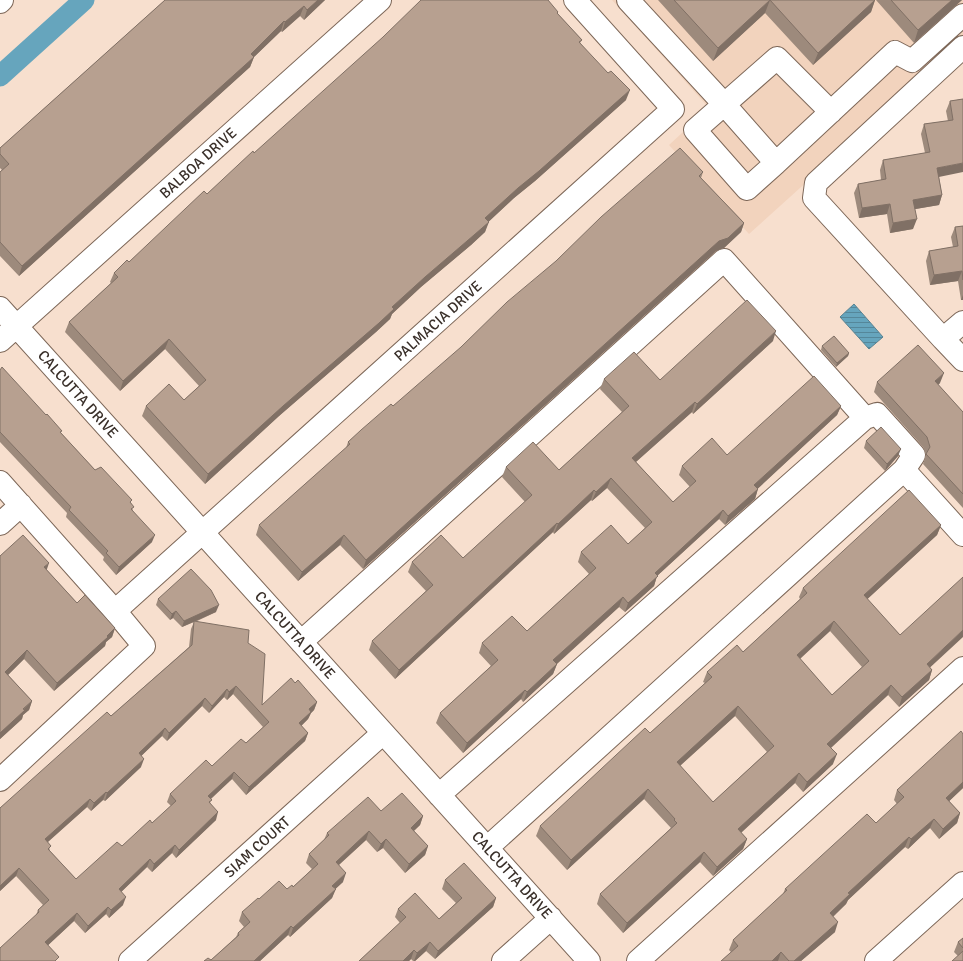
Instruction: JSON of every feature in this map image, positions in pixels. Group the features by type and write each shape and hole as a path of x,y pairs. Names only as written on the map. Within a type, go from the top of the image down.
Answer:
{"street":[{"name":"BALBOA DRIVE","path":"0,342 380,0"},
{"name":"PALMACIA DRIVE","path":"115,611 673,109 575,0"},
{"path":"628,0 776,163"},
{"path":"831,112 777,58 695,130 747,189 831,112 894,52 912,61 963,15"},
{"path":"963,47 816,183 814,198 963,360"},
{"path":"301,642 724,260 865,418"},
{"name":"CALCUTTA DRIVE","path":"0,308 589,961"},
{"path":"944,339 963,322"},
{"path":"439,795 865,418 877,414 914,455 904,470 487,848"},
{"path":"904,470 963,535"},
{"path":"0,482 115,611 144,646 0,780"},
{"path":"0,524 21,505"},
{"path":"638,961 963,668"},
{"name":"SIAM COURT","path":"130,961 383,733"},
{"path":"876,961 963,882"},
{"path":"503,961 551,918"}],"shaded area":[{"path":"612,0 963,0 963,41 749,234 669,145 709,108"}],"water":[{"path":"854,304 883,337 869,349 840,317"}],"building":[{"path":"165,0 318,0 307,10 304,6 285,22 284,21 251,54 254,57 22,266 0,242 0,172 9,164 0,154 0,148"},
{"path":"421,0 548,0 558,12 557,13 582,40 579,42 608,73 611,71 630,90 485,218 489,222 392,307 394,309 379,323 283,406 208,474 146,406 169,384 184,400 206,380 169,339 123,381 69,322 118,277 114,273 127,260 129,262 204,191 207,194 253,151 254,153 383,37"},
{"path":"674,0 770,0 718,48"},
{"path":"770,0 875,0 818,53"},
{"path":"891,0 952,0 918,30"},
{"path":"963,99 963,163 937,168 942,195 913,200 917,219 893,223 890,204 862,208 858,184 886,179 883,160 930,152 924,124 953,120 950,101"},
{"path":"680,148 703,172 699,176 744,223 728,238 719,241 366,560 344,535 302,572 259,525 350,444 348,442 361,430 391,404 393,406 461,347 507,302 556,261 601,217"},
{"path":"963,226 963,280 962,271 934,275 929,251 958,246 955,227"},
{"path":"747,300 776,331 697,404 695,402 632,458 673,502 696,481 682,466 712,438 727,455 814,376 841,406 754,485 758,489 728,516 723,510 655,573 658,576 628,603 623,597 553,660 557,664 527,692 525,690 467,743 440,713 498,660 482,643 512,616 527,631 596,568 581,552 611,525 628,544 652,522 611,478 596,492 594,490 558,524 557,523 399,670 372,641 433,585 412,562 441,535 463,558 532,495 506,467 533,442 559,470 629,406 604,379 634,352 660,380"},
{"path":"834,336 849,353 837,363 822,346"},
{"path":"918,345 944,373 935,381 963,412 963,494 926,454 930,447 927,437 877,382"},
{"path":"2,367 46,415 47,414 62,431 60,432 95,470 101,467 132,500 130,502 134,507 131,509 155,535 119,567 106,553 108,551 69,510 71,507 0,432 0,370"},
{"path":"881,427 901,449 887,464 866,441"},
{"path":"909,490 941,525 864,595 900,635 963,577 963,630 927,664 932,670 902,697 891,685 827,744 837,754 807,782 799,773 738,829 747,839 717,867 704,852 627,923 600,894 677,823 674,820 675,819 648,789 571,860 540,826 645,728 650,733 712,677 707,672 737,645 743,652 807,593 803,588","holes":["834,621 869,661 832,695 797,655","738,706 774,746 713,802 677,762"]},
{"path":"23,535 49,563 44,567 77,603 85,595 115,628 107,636 108,637 57,683 27,650 5,672 32,701 23,709 25,710 0,733 0,556"},
{"path":"191,569 211,590 219,605 184,621 176,611 172,614 158,599"},
{"path":"194,621 249,630 248,643 265,654 262,705 291,678 295,683 298,680 317,702 309,709 311,712 299,723 308,733 249,787 234,772 208,796 212,800 209,802 218,812 179,850 175,845 154,864 150,859 119,889 126,897 111,910 108,907 88,926 77,913 45,942 59,957 55,961 0,961 0,948 39,912 38,910 49,900 19,868 0,886 0,808 107,712 111,716 192,645","holes":["236,686 269,722 246,743 241,739 212,766 206,760 170,794 176,801 152,823 150,820 122,846 117,842 76,879 48,849 51,846 45,839 90,799 94,803 106,792 107,793 144,759 139,753 165,728 169,733 205,698 212,706 227,689 229,692"]},
{"path":"961,731 963,734 963,782 946,798 960,813 943,829 934,819 911,839 909,837 848,893 850,894 830,913 838,922 794,961 789,961 781,952 772,961 721,961 738,946 733,940 787,890 785,889 867,814 876,823 904,797 897,790"},
{"path":"402,793 423,816 411,828 428,846 409,864 386,839 381,844 369,831 336,862 346,873 332,886 336,889 293,928 291,926 254,961 204,961 208,958 211,960 239,935 238,933 250,922 242,912 258,898 259,899 279,881 287,889 292,885 293,887 318,864 309,854 329,835 327,833 368,797 381,811"},
{"path":"464,863 496,898 438,951 430,942 417,953 414,950 403,961 359,961 406,917 398,909 415,893 439,919 462,898 445,880"},
{"path":"963,938 963,948 958,942"},
{"path":"963,951 963,961 952,961"}],"waterway":[{"path":"0,76 84,0"}]}
